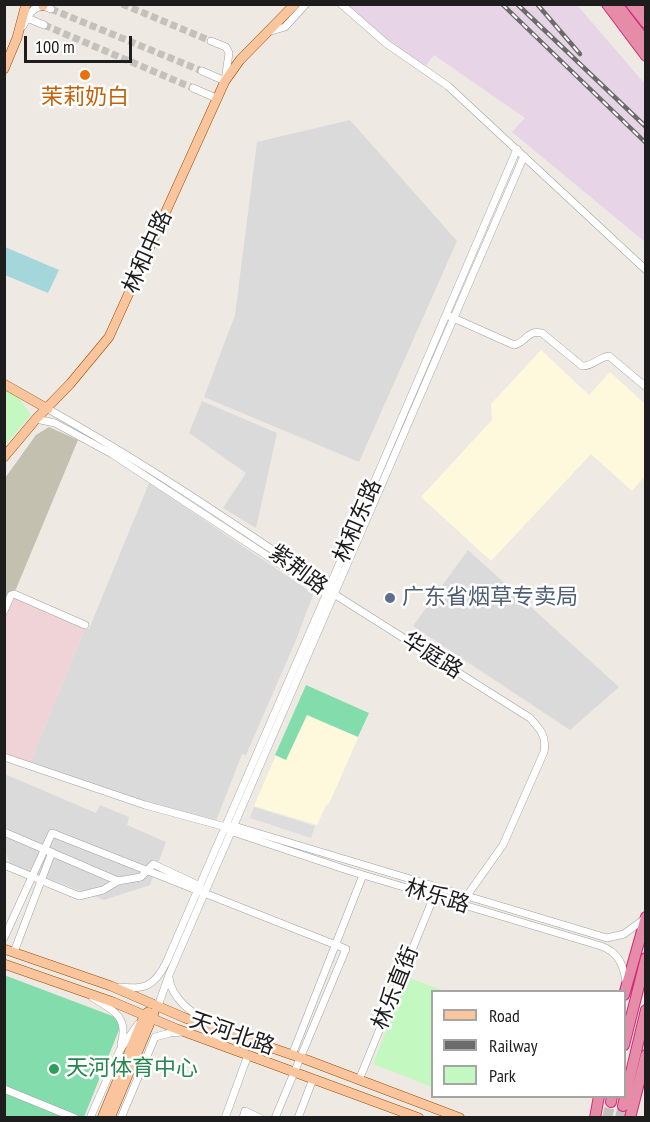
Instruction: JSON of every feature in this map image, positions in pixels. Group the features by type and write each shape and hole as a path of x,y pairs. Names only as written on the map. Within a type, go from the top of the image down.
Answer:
{"highway":[{"path":"607,4 645,56"},
{"path":"617,4 645,42"},
{"path":"631,4 645,23"},
{"path":"643,4 645,9"},
{"path":"626,990 645,916"},
{"path":"626,1037 645,958"},
{"path":"628,1113 645,1010"},
{"path":"628,1113 645,1055"},
{"path":"594,1118 598,1101"},
{"path":"598,1101 604,1118"}],"main road":[{"path":"4,69 17,38 26,4"},
{"name":"林和中路","path":"4,457 109,337 225,81 240,60 295,4"},
{"name":"紫荆路","path":"4,384 48,409"},
{"name":"天河北路","path":"9,950 111,986 219,1030 460,1118"},
{"name":"天河北路","path":"4,964 149,1016 413,1117"},
{"path":"102,1118 149,1016 158,1006"},
{"path":"110,1118 140,1047 149,1016"}],"street":[{"path":"268,32 285,27 306,4"},
{"path":"342,4 394,50 448,87 645,270"},
{"path":"17,38 34,9 46,6"},
{"path":"27,18 44,25"},
{"path":"202,71 225,81 229,52 226,47 211,41"},
{"path":"193,88 216,98"},
{"name":"林和东路","path":"158,1006 445,315 517,149"},
{"name":"林和东路","path":"111,986 142,988 154,981 166,963 524,156"},
{"path":"445,315 514,345 517,345 528,334 542,333 582,366 588,367 603,357 609,356 645,387"},
{"name":"紫荆路","path":"48,409 152,470 330,592"},
{"name":"紫荆路","path":"36,419 63,427 112,454 330,592"},
{"name":"华庭路","path":"330,592 530,718 543,732 546,742 544,752 503,845 463,900"},
{"path":"4,611 11,595 14,594 85,625"},
{"name":"林乐路","path":"4,757 146,806 226,827 363,875 434,896 463,900 607,938 624,934 645,916"},
{"name":"林乐路","path":"233,830 463,900 608,948 616,954 622,964 626,990"},
{"path":"4,832 118,881"},
{"path":"4,938 52,833 346,949 275,1118"},
{"path":"9,950 52,852"},
{"path":"4,865 79,896 103,890 118,881 141,877 153,864 200,886"},
{"path":"292,1055 363,875"},
{"name":"林乐直街","path":"358,1080 434,896"},
{"path":"169,975 171,988 180,1001 219,1030 215,1042"},
{"path":"81,991 110,1008 120,1018 124,1030 120,1050 90,1118"},
{"path":"120,1050 149,1016"},
{"path":"140,1047 155,1037 178,1032 192,1034"},
{"path":"121,1118 155,1037"},
{"path":"225,1118 249,1054"},
{"path":"298,1118 314,1079"},
{"path":"4,1089 75,1118"},
{"path":"243,1118 245,1111 260,1118"}],"shaded area":[{"path":"348,5 577,5 645,84 645,242 512,132 525,118 434,55 424,68 378,33"},
{"path":"350,120 457,241 359,462 204,397 235,315 257,142"},
{"path":"541,350 589,395 610,372 645,404 645,476 632,491 591,454 491,561 421,497 492,420 491,404"},
{"path":"202,401 277,433 256,528 223,508 246,473 189,433"},
{"path":"49,427 78,440 16,589 9,596 5,607 5,478 36,435"},
{"path":"149,483 313,595 246,755 242,754 216,821 172,810 30,763 85,628 89,629"},
{"path":"468,550 619,687 570,730 413,626"},
{"path":"13,596 85,628 30,763 5,753 4,616"},
{"path":"306,685 369,713 329,804 326,805 317,825 254,806"},
{"path":"7,775 96,813 100,805 129,817 127,825 166,842 150,885 104,900 10,864 5,851 4,779"},
{"path":"254,807 315,826 311,838 250,818"}],"green space":[{"path":"5,390 17,396 31,415 5,445"},
{"path":"306,685 369,713 358,737 307,715 286,760 275,755"},
{"name":"天河体育中心","path":"4,975 123,1020 84,1117 5,1117"},
{"path":"407,977 441,990 431,990 431,1087 373,1064"}],"water":[{"path":"5,247 59,270 48,293 5,275"}],"tunnel":[{"path":"122,4 211,41"},
{"path":"51,9 202,71"},
{"path":"44,25 193,88"},
{"path":"607,1118 611,1102"},
{"path":"620,1118 623,1106"}],"railway":[{"path":"502,4 646,143"},
{"path":"517,4 646,127"},
{"path":"537,4 580,54"}],"place":[{"name":"茉莉奶白","path":"85,75"},
{"name":"广东省烟草专卖局","path":"390,598"},
{"name":"天河体育中心","path":"54,1069"}]}
